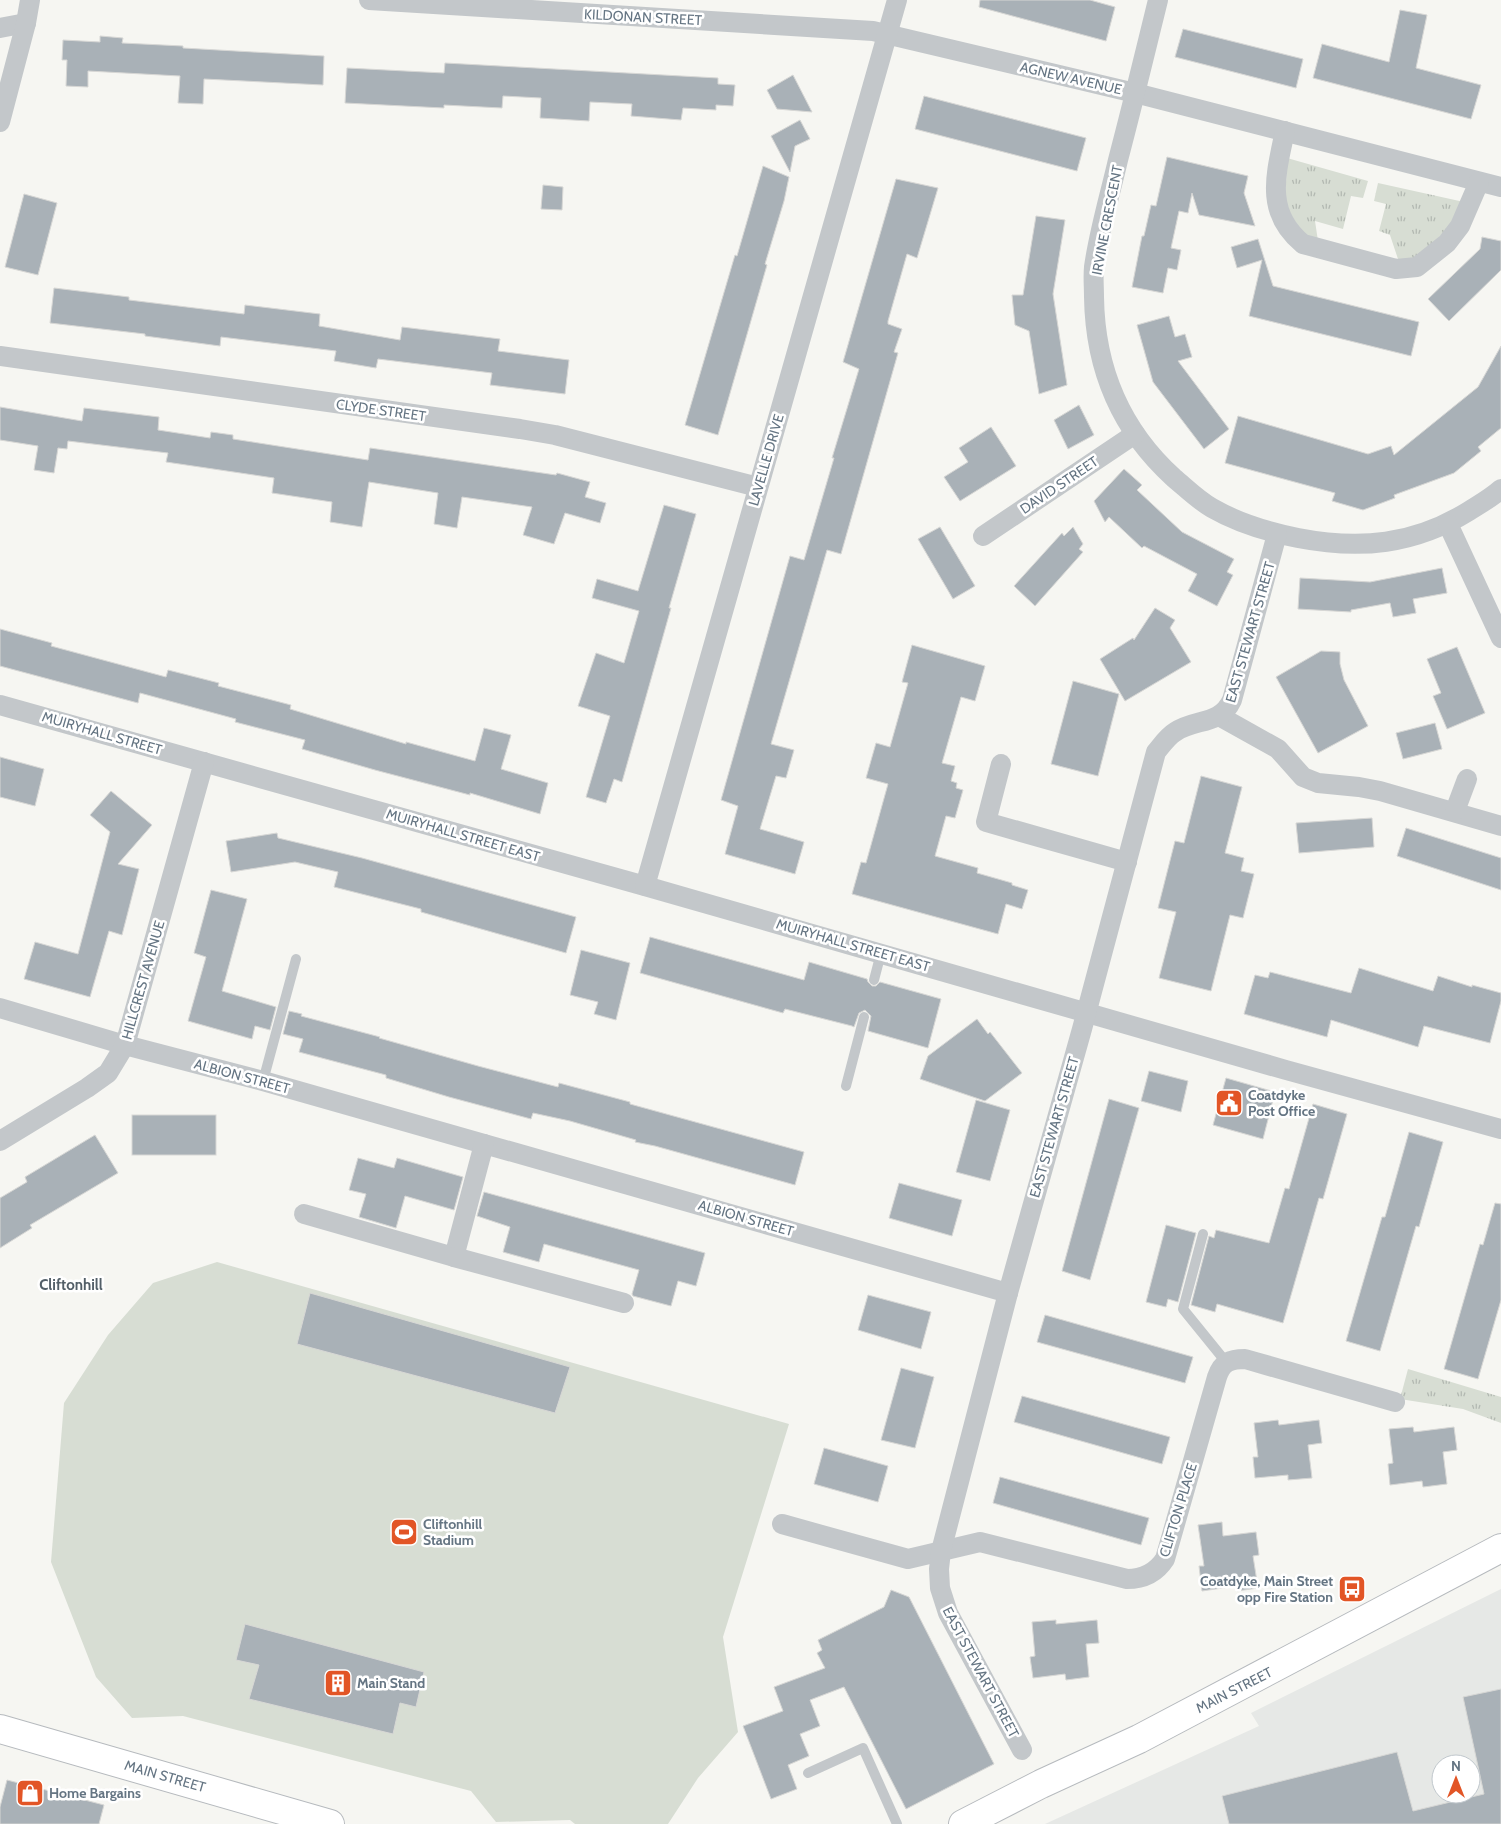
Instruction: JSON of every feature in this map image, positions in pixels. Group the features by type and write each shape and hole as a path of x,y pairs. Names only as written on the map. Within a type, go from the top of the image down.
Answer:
{"main road":[{"name":"MAIN STREET","path":"963,1824 1041,1784 1139,1739 1501,1548"},
{"name":"MAIN STREET","path":"0,1729 330,1824"}],"street":[{"path":"0,122 26,23 30,0"},
{"name":"KILDONAN STREET","path":"369,0 857,30"},
{"name":"LAVELLE DRIVE","path":"645,886 898,0"},
{"name":"IRVINE CRESCENT","path":"1158,0 1105,215 1094,268 1094,315 1104,369 1117,403 1135,434 1160,465 1186,489 1211,507 1243,522 1277,534 1321,542 1362,544 1397,541 1448,524 1501,489"},
{"path":"0,28 26,23"},
{"name":"AGNEW AVENUE","path":"857,30 888,34 1135,93 1501,187"},
{"path":"1284,131 1275,180 1275,196 1279,210 1292,235 1303,244 1396,269 1417,266 1447,243 1460,226 1479,182"},
{"name":"CLYDE STREET","path":"0,356 520,429 758,487"},
{"name":"DAVID STREET","path":"983,536 1135,434"},
{"path":"1448,524 1501,638"},
{"name":"EAST STEWART STREET","path":"1022,1750 948,1613 940,1588 940,1551 1008,1293 1156,752 1164,741 1176,731 1219,716 1228,709 1277,534"},
{"name":"MUIRYHALL STREET","path":"0,705 204,762"},
{"path":"1219,716 1278,749 1303,777 1310,780 1318,783 1359,786 1380,791 1501,826"},
{"name":"MUIRYHALL STREET EAST","path":"204,762 1086,1011 1286,1070 1501,1129"},
{"name":"HILLCREST AVENUE","path":"0,1141 87,1088 108,1072 125,1046 204,762"},
{"path":"1001,764 986,822 1126,862"},
{"path":"1455,812 1467,779"},
{"name":"ALBION STREET","path":"0,1008 125,1046 264,1081 1008,1293"},
{"path":"454,1257 484,1144"},
{"path":"304,1214 624,1303"},
{"path":"1226,1362 1235,1359 1245,1359 1395,1402"},
{"name":"CLIFTON PLACE","path":"782,1524 908,1559 980,1542 1126,1579 1136,1579 1154,1572 1165,1559 1217,1377 1220,1368 1226,1362"}],"lane":[{"path":"874,980 881,953"},
{"path":"264,1081 296,959"},
{"path":"846,1086 864,1017"},
{"path":"1203,1234 1183,1309 1226,1362"},
{"path":"808,1773 863,1748 897,1824"}],"shaded area":[{"path":"1501,1589 1501,1824 1045,1824 1259,1726 1251,1713"}],"green space":[{"path":"1287,158 1368,181 1363,198 1351,196 1343,229 1315,221 1318,241 1305,236 1285,207"},
{"path":"1378,183 1464,202 1453,224 1414,261 1399,262 1390,235 1379,231 1386,204 1374,201"},
{"name":"Cliftonhill Stadium","path":"217,1262 789,1424 723,1637 738,1732 698,1778 668,1824 575,1824 570,1820 496,1822 471,1791 183,1716 132,1718 96,1677 51,1562 64,1403 108,1335 153,1283"},
{"path":"1408,1369 1501,1397 1501,1423 1463,1409 1400,1399"}],"building":[{"path":"980,0 1090,0 1115,7 1106,41 979,7"},
{"path":"1400,10 1427,15 1416,68 1481,85 1471,119 1313,78 1322,44 1389,62"},
{"path":"1183,29 1303,59 1296,88 1175,57"},
{"path":"100,36 123,38 122,43 324,56 323,85 204,79 203,104 178,103 180,76 88,71 88,87 66,86 67,60 62,60 63,40 100,42"},
{"path":"445,63 718,78 718,84 735,85 733,106 716,105 716,110 683,108 681,120 631,116 632,104 590,102 589,121 540,118 541,98 503,96 502,108 444,105 444,108 345,103 347,68 444,73"},
{"path":"793,75 812,112 777,109 767,90"},
{"path":"924,96 1086,138 1077,171 915,129"},
{"path":"800,120 810,139 795,146 790,172 771,136"},
{"path":"1167,157 1248,176 1244,193 1255,226 1199,215 1192,193 1188,213 1179,211 1171,248 1181,250 1177,270 1168,268 1163,293 1132,287 1142,236 1144,236 1151,205 1156,206"},
{"path":"763,166 789,177 784,201 765,264 767,265 718,435 685,425"},
{"path":"896,179 938,188 917,258 907,254 888,321 888,324 902,329 894,352 898,353 841,554 827,550 771,744 794,750 786,778 776,776 760,829 804,842 795,874 725,854 738,806 721,800 790,556 804,560 834,458 832,458 859,369 843,362"},
{"path":"543,185 563,187 562,210 541,209"},
{"path":"24,194 57,203 38,275 5,267"},
{"path":"1036,216 1065,220 1053,294 1067,385 1039,394 1029,331 1015,325 1012,295 1023,295"},
{"path":"1482,237 1501,241 1501,270 1449,321 1428,299 1480,249"},
{"path":"1258,239 1273,286 1419,322 1411,356 1249,316 1262,260 1237,268 1231,247"},
{"path":"54,288 129,297 129,300 244,314 245,305 320,314 319,326 400,340 402,327 500,339 498,351 569,360 565,394 490,385 492,373 378,359 376,368 334,361 336,351 221,337 220,346 145,336 145,334 50,323"},
{"path":"1169,316 1175,337 1185,334 1192,357 1178,361 1229,429 1204,449 1153,382 1137,325"},
{"path":"1501,346 1501,428 1478,447 1481,451 1454,473 1394,495 1395,498 1363,510 1332,501 1335,493 1225,463 1238,416 1368,454 1391,446 1394,455 1478,387"},
{"path":"1079,405 1094,435 1068,449 1054,420"},
{"path":"0,407 82,421 84,408 159,417 158,430 210,438 211,432 233,435 233,439 368,460 370,448 556,475 557,473 590,482 585,497 606,503 600,523 565,513 554,544 523,535 532,507 462,497 457,528 434,524 438,493 369,482 362,527 330,522 332,502 272,493 274,478 166,462 168,453 68,441 67,449 58,448 54,473 34,470 38,446 0,440"},
{"path":"991,427 1016,466 960,501 944,477 968,462 959,448"},
{"path":"1124,469 1142,485 1137,490 1182,532 1234,559 1227,572 1233,575 1217,606 1188,591 1197,574 1144,546 1142,548 1109,517 1105,522 1094,501"},
{"path":"664,505 696,514 622,782 614,779 606,803 586,797 610,716 578,706 596,653 624,663 639,611 592,598 597,579 638,591"},
{"path":"940,527 975,586 953,599 918,539"},
{"path":"1073,527 1083,544 1079,549 1083,552 1035,606 1014,586 1062,533 1064,536"},
{"path":"1442,568 1447,593 1413,599 1416,613 1393,617 1390,603 1351,610 1351,612 1298,609 1300,578 1370,582"},
{"path":"1155,608 1175,620 1170,628 1191,662 1125,701 1100,659 1133,638 1134,640"},
{"path":"0,629 52,643 51,646 166,677 168,670 219,683 218,686 291,705 290,709 406,744 406,742 475,761 484,728 511,735 501,769 548,783 540,814 470,793 470,795 302,749 305,740 235,722 236,719 140,693 138,703 0,666"},
{"path":"912,645 985,666 975,701 961,697 942,763 955,766 951,781 957,783 956,788 963,790 955,818 946,816 935,856 978,868 977,873 1012,883 1012,885 1028,890 1022,909 1006,904 998,934 852,894 861,862 866,863 888,784 866,778 876,743 890,747 908,683 902,682"},
{"path":"1457,647 1485,713 1447,729 1433,696 1441,693 1427,659"},
{"path":"1321,651 1340,652 1340,664 1344,680 1368,726 1318,753 1276,677"},
{"path":"1073,681 1119,694 1098,776 1051,764"},
{"path":"1435,723 1442,749 1403,759 1396,733"},
{"path":"0,757 44,769 35,806 0,797"},
{"path":"1201,776 1242,787 1225,853 1244,858 1241,871 1254,874 1243,918 1230,915 1211,991 1159,978 1176,912 1158,908 1175,841 1184,843"},
{"path":"111,791 152,825 118,864 139,869 122,935 109,931 90,997 24,979 35,942 78,954 110,832 90,815"},
{"path":"1372,818 1374,847 1299,853 1296,823"},
{"path":"1406,828 1501,858 1501,890 1397,856"},
{"path":"277,833 278,838 362,858 576,917 566,953 421,912 421,909 334,887 338,872 295,862 231,872 226,841"},
{"path":"211,890 247,899 222,991 276,1007 270,1030 255,1026 252,1039 188,1021 206,957 194,953"},
{"path":"650,937 804,980 809,962 867,979 872,986 876,986 880,982 941,999 928,1048 868,1031 871,1016 865,1010 859,1013 854,1027 785,1009 783,1013 640,973"},
{"path":"581,950 630,963 616,1020 594,1014 598,1002 570,995"},
{"path":"1359,968 1433,991 1438,976 1472,987 1472,985 1501,993 1501,1001 1490,1043 1424,1026 1418,1047 1331,1020 1327,1037 1244,1014 1255,975 1268,978 1270,972 1351,993"},
{"path":"289,1011 478,1066 558,1087 559,1083 804,1152 795,1185 635,1142 636,1140 570,1121 533,1113 531,1119 386,1078 386,1075 299,1052 303,1039 283,1034"},
{"path":"977,1019 988,1034 990,1032 1022,1073 985,1101 920,1079 928,1056"},
{"path":"1149,1071 1188,1081 1181,1112 1141,1101"},
{"path":"1226,1078 1275,1092 1263,1139 1213,1125"},
{"path":"1109,1099 1139,1108 1090,1280 1062,1271"},
{"path":"976,1100 1010,1110 990,1181 956,1172"},
{"path":"1313,1104 1347,1114 1323,1199 1319,1198 1283,1323 1217,1304 1215,1312 1191,1305 1209,1236 1214,1238 1216,1230 1269,1243 1285,1188 1289,1189"},
{"path":"132,1115 216,1115 216,1155 132,1155"},
{"path":"1409,1132 1443,1142 1419,1227 1416,1226 1380,1351 1346,1341 1382,1217 1385,1217"},
{"path":"95,1135 118,1173 30,1225 32,1228 0,1248 0,1198 27,1182 25,1177"},
{"path":"358,1158 394,1168 397,1158 463,1177 454,1210 405,1196 396,1228 359,1217 366,1194 349,1190"},
{"path":"899,1183 962,1200 952,1236 889,1218"},
{"path":"484,1192 705,1253 696,1286 678,1281 671,1306 633,1296 639,1270 544,1244 539,1262 503,1252 510,1227 477,1216"},
{"path":"1495,1203 1501,1204 1501,1300 1478,1379 1444,1369 1480,1244 1483,1245"},
{"path":"1166,1225 1196,1233 1178,1302 1168,1299 1166,1307 1146,1302"},
{"path":"310,1293 570,1367 555,1413 297,1344"},
{"path":"868,1295 931,1312 921,1349 858,1330"},
{"path":"1045,1315 1193,1357 1185,1383 1037,1342"},
{"path":"901,1368 934,1377 915,1448 881,1440"},
{"path":"1022,1396 1170,1437 1162,1464 1014,1422"},
{"path":"1278,1420 1279,1425 1319,1420 1322,1443 1308,1445 1312,1478 1288,1480 1288,1475 1255,1478 1253,1457 1258,1457 1254,1423"},
{"path":"1413,1427 1414,1432 1454,1427 1457,1450 1443,1452 1447,1484 1423,1487 1422,1481 1390,1485 1388,1464 1393,1463 1389,1429"},
{"path":"824,1448 888,1466 878,1502 814,1484"},
{"path":"1000,1477 1149,1518 1141,1545 993,1503"},
{"path":"1222,1522 1223,1536 1256,1532 1259,1555 1253,1556 1258,1588 1237,1591 1236,1586 1202,1591 1199,1566 1204,1566 1198,1525"},
{"path":"891,1590 909,1597 994,1764 906,1809 844,1687 810,1700 820,1726 800,1734 809,1756 788,1765 797,1789 771,1799 743,1726 783,1711 774,1687 825,1668 817,1653 822,1650 818,1640 884,1607"},
{"path":"1056,1620 1056,1624 1097,1620 1099,1643 1086,1644 1089,1677 1066,1680 1065,1674 1033,1678 1030,1657 1035,1656 1032,1622"},
{"name":"Main Stand","path":"245,1624 424,1672 416,1707 400,1703 393,1734 249,1699 259,1665 236,1660"},
{"path":"1501,1689 1501,1824 1229,1824 1222,1796 1397,1752 1413,1811 1442,1804 1481,1804 1481,1795 1484,1794 1481,1780 1481,1754 1475,1754 1463,1697"},
{"name":"Home Bargains","path":"7,1780 104,1805 99,1824 0,1824 0,1807"}],"place":[{"name":"Coatdyke Post Office","path":"1229,1103"},
{"name":"Cliftonhill Stadium","path":"404,1532"},
{"name":"Coatdyke, Main Street opp Fire Station","path":"1352,1589"},
{"name":"Main Stand","path":"338,1683"},
{"name":"Home Bargains","path":"30,1793"}],"district":[{"name":"Cliftonhill","path":"71,1285"}]}
